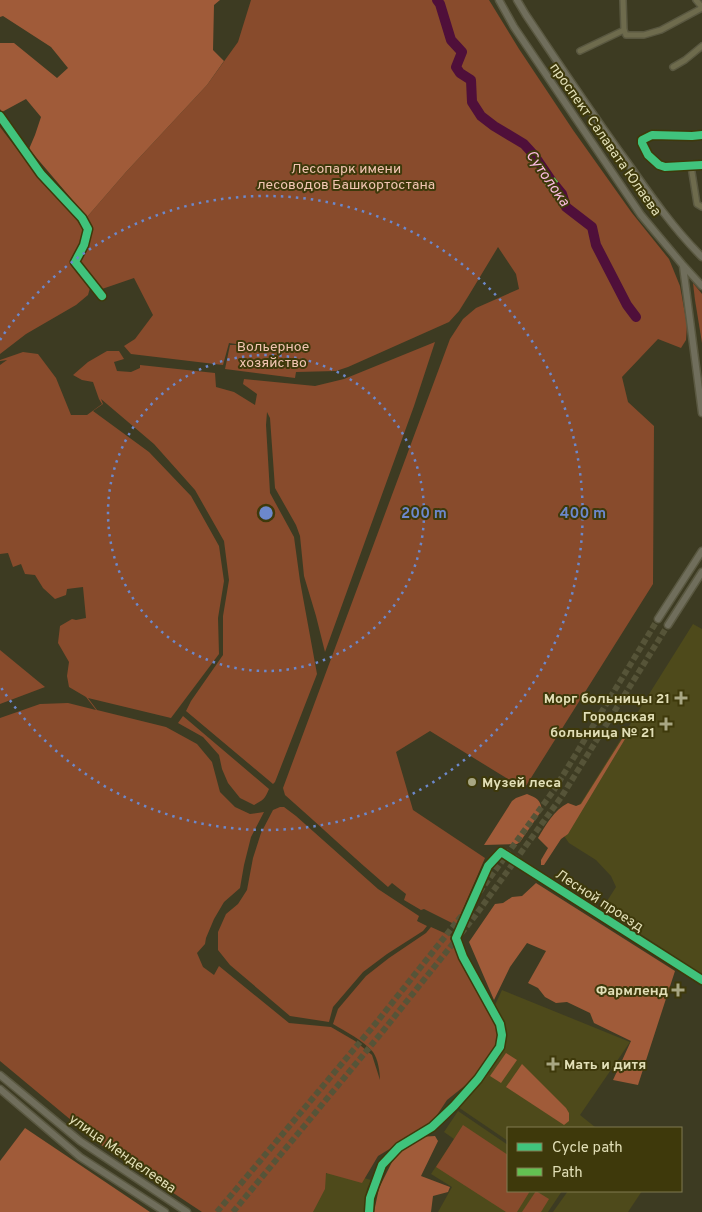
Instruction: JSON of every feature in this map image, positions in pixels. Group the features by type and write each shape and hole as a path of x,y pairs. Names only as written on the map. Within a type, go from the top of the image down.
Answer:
{"main road":[{"name":"проспект Салавата Юлаева","path":"499,0 514,27 641,215 702,286"},
{"name":"проспект Салавата Юлаева","path":"517,0 584,102 648,192 693,249 702,257"},
{"path":"682,264 702,412"},
{"path":"658,619 702,551"},
{"path":"668,625 702,572"},
{"name":"улица Менделеева","path":"0,1075 80,1141 187,1212"},
{"name":"улица Менделеева","path":"0,1089 80,1157 165,1212"}],"street":[{"path":"623,0 624,30 626,35 644,35 661,30 702,8 696,0"},
{"path":"580,51 624,30"},
{"path":"673,67 686,60 702,46"},
{"path":"0,116 41,174 82,218 88,229 84,245 75,262 102,296"},
{"path":"702,135 652,135 642,140 648,155 659,165 665,167 702,165"},
{"path":"690,166 697,204 702,207"},
{"name":"Лесной проезд","path":"369,1212 370,1198 382,1164 400,1147 432,1127 454,1106 478,1079 500,1047 502,1035 500,1024 462,957 456,938 488,866 501,852 702,980"}],"shaded area":[{"path":"0,0 220,0 214,5 213,50 224,61 207,85 87,217 29,149 41,117 26,99 2,112 0,109 0,43 14,43 57,78 68,68 51,47 3,16 0,17"},
{"name":"Городская больница № 21","path":"693,624 702,629 702,974 602,909 616,887 611,876 596,860 569,843 562,833"},
{"path":"629,728 631,729 568,834 561,839 544,865 541,865 541,860 548,848 538,838 544,828 554,814 563,806 568,803 576,806 581,804"},
{"path":"527,794 538,799 542,810 520,842 517,844 484,845 512,801"},
{"path":"536,883 675,971 638,1085 613,1080 631,1041 594,1023 590,1013 567,1002 556,1003 545,997 538,988 528,983 546,951 527,943 510,967 494,1000 469,942 495,904 503,903 512,897 522,896"},
{"name":"Мать и дитя","path":"502,990 630,1042 580,1115 595,1127 507,1127 507,1140 458,1107 503,1048 506,1038 504,1025 494,1007"},
{"path":"506,1053 517,1060 501,1083 490,1076"},
{"path":"522,1064 566,1108 569,1113 569,1121 564,1125 506,1087"},
{"path":"458,1111 507,1144 507,1192 561,1192 548,1212 438,1212 452,1187 431,1174 454,1139 444,1132"},
{"path":"25,1128 150,1212 0,1212 0,1161"},
{"path":"435,1136 438,1141 421,1176 450,1187 448,1192 433,1196 431,1212 374,1212 379,1188 396,1154 419,1137"},
{"path":"329,1168 371,1180 367,1189 365,1212 309,1212"},
{"path":"567,1192 641,1192 628,1212 553,1212"}],"green space":[{"name":"Лесопарк имени лесоводов Башкортостана","path":"251,0 489,0 573,130 632,213 669,259 680,286 687,325 686,340 681,348 658,339 622,377 628,402 654,426 653,584 524,789 430,731 396,752 413,810 485,858 456,925 424,909 421,910 404,900 406,894 392,883 388,887 285,795 283,788 450,339 463,319 476,308 519,289 516,274 498,247 459,311 449,322 336,371 296,372 295,378 225,369 230,345 243,345 229,343 223,365 131,354 124,346 135,339 153,315 134,278 102,289 78,260 79,250 73,263 90,288 88,295 76,305 26,334 0,354 0,127 26,161 81,225 87,229 80,248 90,231 87,217 207,85 238,42"},
{"path":"693,283 702,294 702,343 695,300"},
{"path":"435,342 414,406 325,652 304,576 300,536 296,525 275,488 270,418 267,412 270,493 294,537 317,674 273,784 186,711 223,655 223,616 229,580 224,541 195,490 154,444 101,399 103,404 93,411 149,452 191,496 219,546 224,581 218,618 219,654 171,718 88,698 97,710 166,727 197,744 212,762 220,792 235,807 250,814 264,812 251,837 240,888 224,902 214,919 205,944 197,953 203,967 214,975 219,966 289,1023 331,1027 355,1041 372,1055 380,1080 373,1052 359,1040 333,1024 338,1009 366,976 426,933 431,927 451,936 450,939 496,1025 499,1043 477,1076 447,1100 431,1124 378,1156 362,1183 326,1173 325,1189 313,1212 202,1212 101,1145 0,1061 0,718 40,704 68,703 96,710 86,697 69,687 67,676 69,662 58,643 60,626 72,619 86,618 83,587 67,589 66,595 55,599 43,588 35,575 25,574 21,564 13,567 8,553 0,554 0,365 7,360 0,360 23,352 38,354 56,378 71,415 87,415 102,404 93,382 82,380 73,375 88,362 107,351 119,351 124,359 114,362 117,371 131,372 140,368 140,365 215,373 216,387 234,392 255,405 257,394 243,384 244,379 315,386 344,379"},
{"path":"0,650 45,687 0,704"},
{"path":"183,716 269,789 263,799 254,805 240,798 228,783 219,755 203,737 178,723"},
{"path":"284,807 296,816 378,889 419,916 417,921 427,926 423,931 363,972 333,1007 329,1022 290,1016 230,965 218,950 218,932 226,914 238,904 247,890 253,858 261,833 273,810"},
{"path":"463,1125 507,1154 507,1192 529,1192 517,1212 506,1212 436,1167"},
{"path":"535,1192 549,1199 541,1212 522,1212"}],"waterway":[{"name":"Сутолока","path":"437,0 440,4 451,40 462,52 456,67 460,73 471,80 472,102 481,116 524,144 562,194 566,207 592,227 596,245 627,305 636,317"}],"tunnel":[{"path":"217,1212 376,1023 467,909 554,790 658,619"},
{"path":"233,1212 383,1031 475,916 562,796 668,625"}],"marked path":[{"path":"547,187 557,179"}],"cycle path":[{"path":"0,116 41,174 82,218 88,229 84,245 75,262 102,296"},
{"path":"702,135 652,135 642,140 648,155 659,165 665,167 702,165"},
{"path":"369,1212 370,1198 382,1165 399,1147 432,1127 454,1106 478,1079 500,1047 502,1035 500,1024 463,957 456,938 488,866 501,852 702,980"}],"place":[{"name":"Морг больницы 21","path":"681,698"},
{"name":"Городская больница № 21","path":"666,724"},
{"name":"Музей леса","path":"472,782"},
{"name":"Фармленд","path":"678,990"},
{"name":"Мать и дитя","path":"553,1064"}],"park label":[{"name":"Вольерное хозяйство","path":"273,354"}]}
